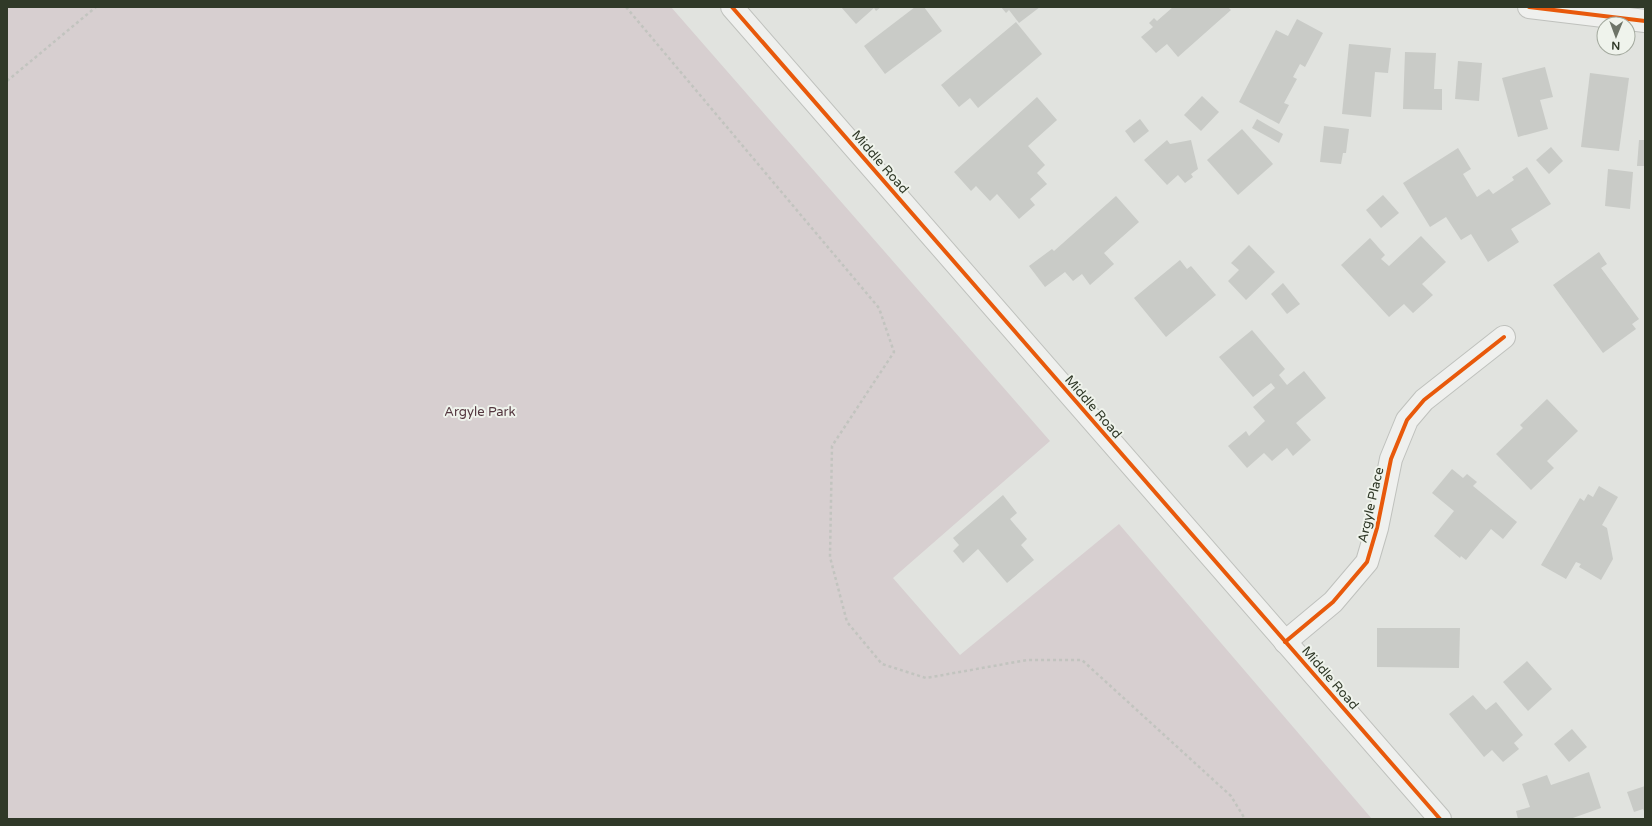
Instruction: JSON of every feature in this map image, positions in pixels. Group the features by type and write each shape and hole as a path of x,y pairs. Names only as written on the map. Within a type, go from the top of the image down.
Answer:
{"street":[{"name":"Middle Road","path":"732,7 1440,819"},
{"path":"1529,7 1645,21"},
{"name":"Argyle Place","path":"1285,642 1333,602 1368,562 1377,528 1391,459 1407,420 1424,400 1504,338"}],"path":[{"path":"7,81 96,7"},
{"path":"626,7 879,308 894,352 832,446 830,557 847,622 882,664 926,678 1027,660 1082,660 1231,796 1245,819"}],"green space":[{"name":"Argyle Park","path":"7,7 671,7 1050,441 893,578 960,655 1119,524 1372,819 7,819"}],"building":[{"path":"841,7 881,7 876,11 874,8 856,24"},
{"path":"915,7 924,7 942,31 885,74 864,46"},
{"path":"1001,7 1040,7 1019,23 1009,10 1006,13"},
{"path":"1173,7 1228,7 1231,10 1178,57 1167,44 1156,53 1141,37 1153,27 1149,23 1154,18 1157,21"},
{"path":"1297,19 1323,33 1305,67 1300,64 1293,77 1297,79 1284,103 1289,105 1279,124 1239,102 1276,30 1288,36"},
{"path":"1016,22 1042,54 978,108 970,98 959,107 941,85"},
{"path":"1349,44 1391,48 1388,73 1375,72 1371,117 1342,114"},
{"path":"1405,52 1436,53 1434,89 1442,89 1442,110 1403,109"},
{"path":"1458,61 1482,63 1479,101 1455,99"},
{"path":"1545,67 1553,97 1540,100 1548,129 1518,137 1502,78"},
{"path":"1590,73 1629,78 1619,151 1581,147"},
{"path":"1202,96 1219,112 1201,131 1184,115"},
{"path":"1037,97 1057,120 1028,146 1045,165 1037,173 1047,184 1030,199 1035,205 1019,219 997,194 990,201 976,186 971,191 954,172"},
{"path":"1140,119 1149,131 1134,143 1125,131"},
{"path":"1257,119 1283,134 1279,143 1252,128"},
{"path":"1324,126 1349,129 1346,153 1343,153 1341,164 1320,162"},
{"path":"1242,129 1273,164 1238,195 1207,160"},
{"path":"1167,140 1170,144 1191,140 1198,169 1191,174 1193,177 1185,183 1178,175 1167,185 1144,160"},
{"path":"1639,140 1645,140 1645,166 1637,166"},
{"path":"1551,147 1563,161 1549,174 1536,160"},
{"path":"1458,148 1471,169 1463,174 1477,197 1489,189 1493,194 1514,180 1512,177 1527,167 1551,204 1511,229 1519,242 1488,262 1471,234 1461,240 1446,217 1430,227 1403,183"},
{"path":"1608,169 1633,172 1630,209 1605,206"},
{"path":"1383,195 1399,213 1381,228 1366,210"},
{"path":"1116,196 1139,222 1104,253 1114,264 1090,285 1082,274 1073,281 1065,272 1045,287 1029,266 1052,249 1054,251"},
{"path":"1421,236 1446,262 1422,284 1433,295 1413,313 1404,304 1389,317 1341,265 1370,238 1385,255 1381,259 1389,266"},
{"path":"1249,245 1275,272 1246,300 1228,281 1239,270 1231,263"},
{"path":"1599,252 1607,264 1601,268 1639,319 1632,324 1636,329 1603,353 1553,285"},
{"path":"1180,260 1187,269 1191,266 1216,295 1166,337 1134,298"},
{"path":"1283,283 1300,304 1287,314 1271,294"},
{"path":"1252,330 1285,369 1279,375 1287,385 1304,371 1326,398 1296,423 1311,440 1293,456 1287,448 1272,461 1264,453 1247,468 1228,446 1246,431 1249,436 1265,421 1253,407 1275,388 1271,383 1253,397 1219,357"},
{"path":"1547,399 1578,431 1547,461 1554,468 1531,490 1496,454 1523,428 1520,425"},
{"path":"1452,469 1463,478 1467,474 1477,482 1473,486 1517,522 1503,539 1491,529 1466,560 1461,556 1460,558 1434,536 1454,511 1432,493"},
{"path":"1599,486 1618,497 1602,525 1607,528 1613,559 1601,580 1579,567 1581,564 1576,562 1566,579 1541,565 1580,498 1584,501 1588,494 1593,497"},
{"path":"1003,495 1017,513 1010,519 1027,539 1021,545 1034,560 1007,583 978,549 963,563 953,551 959,545 953,538"},
{"path":"1377,628 1460,628 1459,668 1377,667"},
{"path":"1527,661 1552,689 1528,711 1503,682"},
{"path":"1473,695 1486,710 1496,702 1523,735 1514,743 1519,749 1503,762 1492,750 1484,757 1449,714"},
{"path":"1572,729 1587,747 1569,762 1554,744"},
{"path":"1589,772 1601,808 1570,819 1518,819 1516,811 1530,807 1522,784 1547,775 1551,785"},
{"path":"1645,786 1645,813 1643,809 1634,812 1627,792"}],"cycle path":[{"path":"732,7 1440,819"},
{"path":"1529,7 1645,21"},
{"path":"1285,642 1333,602 1367,562 1377,528 1391,459 1407,420 1424,400 1504,337"}]}
